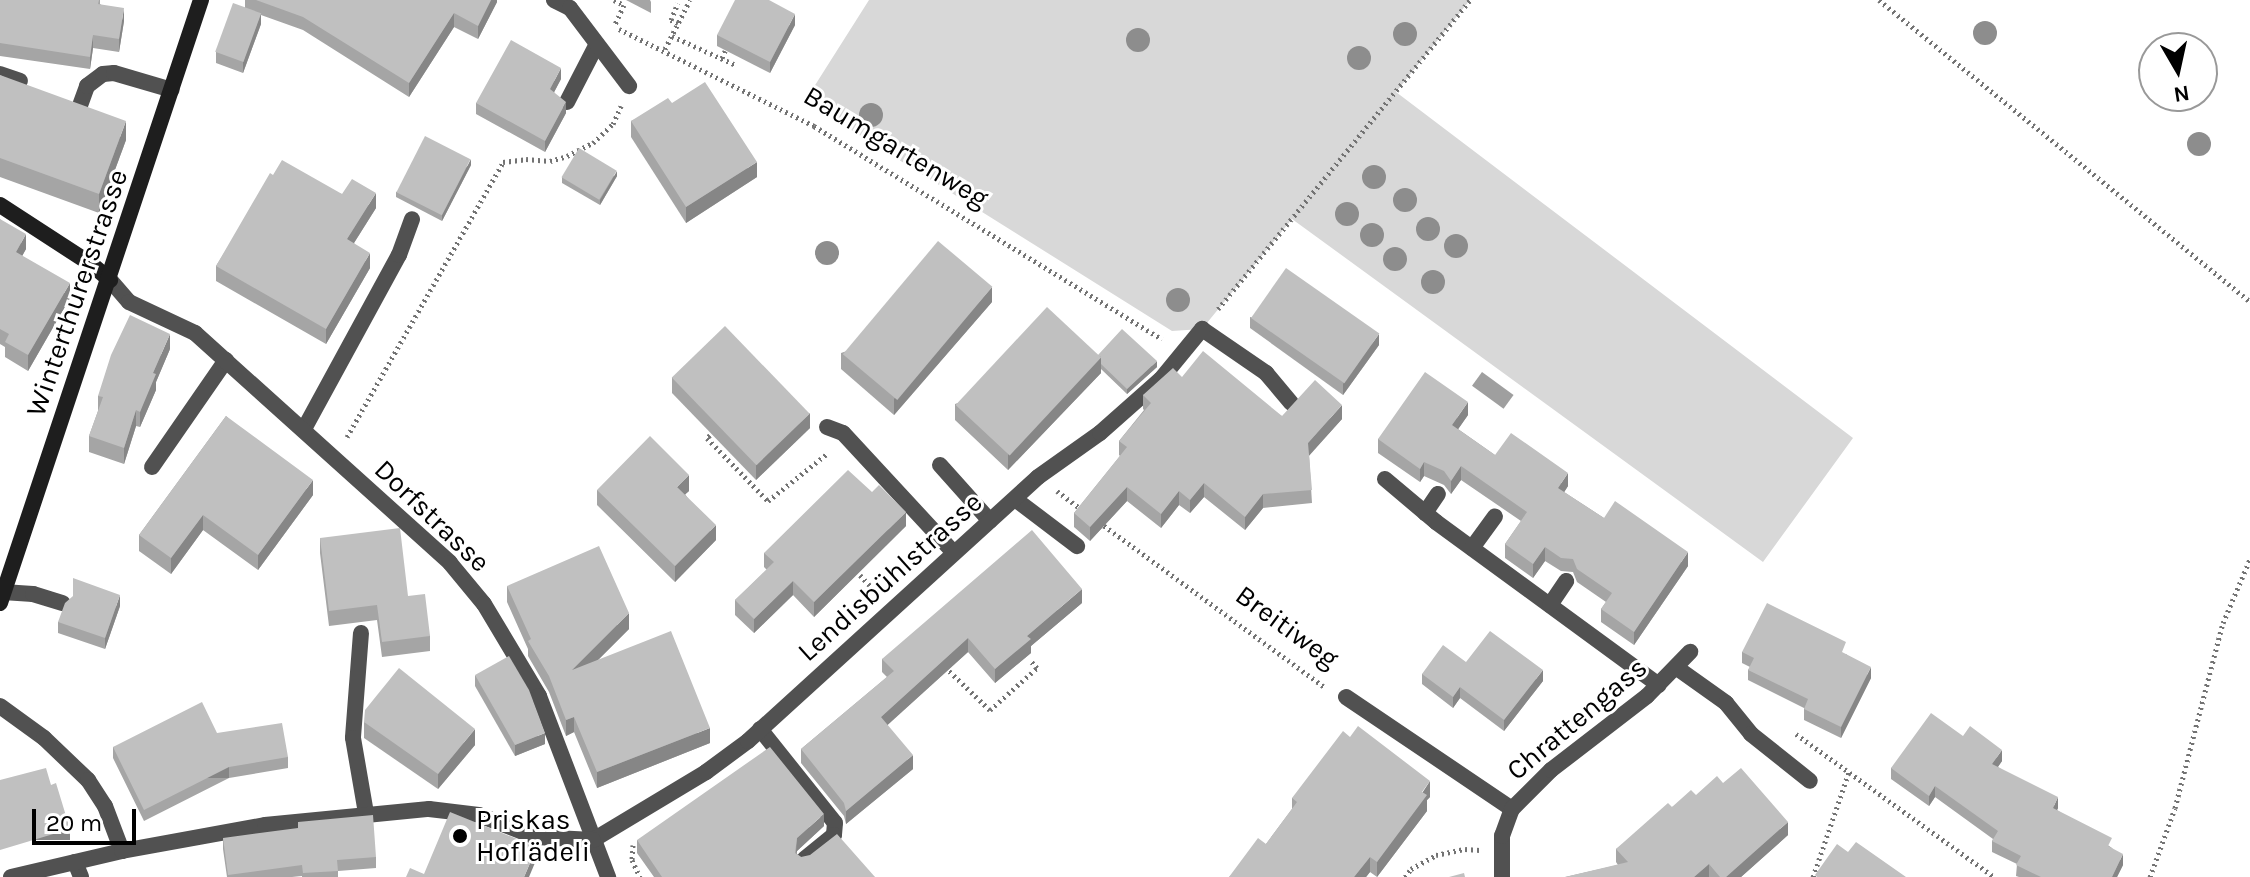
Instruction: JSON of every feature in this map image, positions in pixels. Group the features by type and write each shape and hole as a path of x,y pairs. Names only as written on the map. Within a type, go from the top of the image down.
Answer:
{"main road":[{"name":"Winterthurerstrasse","path":"2,597 201,0"},
{"path":"0,205 91,264 110,280"}],"street":[{"path":"554,0 570,8 629,86"},
{"path":"567,102 597,44"},
{"path":"78,111 87,86 103,74 114,73 172,90"},
{"path":"0,74 20,81"},
{"path":"304,429 399,255 412,219"},
{"name":"Dorfstrasse","path":"110,280 129,302 195,333 450,563 484,604 539,696 608,877"},
{"path":"1202,329 1266,373 1291,403"},
{"name":"Lendisbühlstrasse","path":"593,840 706,772 760,729 1038,477 1100,433 1161,379 1202,329"},
{"path":"152,467 226,360"},
{"path":"827,427 843,433 954,553"},
{"path":"940,465 990,521"},
{"path":"1385,479 1425,513 1659,685"},
{"path":"1425,513 1438,494"},
{"path":"1015,499 1077,546"},
{"path":"1472,548 1495,516"},
{"path":"1550,605 1566,581"},
{"path":"2,597 33,594 63,603"},
{"path":"361,633 353,738 366,813"},
{"name":"Chrattengass","path":"1502,877 1501,852 1512,809 1551,770 1659,685 1690,652"},
{"path":"1677,668 1726,703 1751,734 1810,781"},
{"name":"Breitiweg","path":"1346,697 1512,809"},
{"path":"0,706 44,738 88,780 105,806 122,851"},
{"path":"760,729 835,823 834,835 804,859"},
{"path":"11,877 78,869 122,851 265,825 366,813 455,810 479,815 536,837 593,840"}],"path":[{"path":"665,49 690,0"},
{"path":"1202,329 1470,0"},
{"path":"1879,0 2250,302"},
{"path":"614,27 624,5 618,1"},
{"path":"678,3 671,20 678,23"},
{"name":"Baumgartenweg","path":"570,8 665,49 814,126 1184,352"},
{"path":"672,36 736,65"},
{"path":"722,58 725,51"},
{"path":"343,445 503,162 526,159 550,161 593,143 613,124 629,86"},
{"path":"710,435 707,438 768,501 831,450"},
{"name":"Breitiweg","path":"1038,477 1326,688 1346,697"},
{"path":"2150,877 2175,808 2223,623 2250,559"},
{"path":"935,657 990,710 1037,668 1030,660"},
{"path":"1789,729 1994,877"},
{"path":"1813,877 1849,772"},
{"path":"635,849 632,860 640,877"},
{"path":"1405,877 1411,869 1436,855 1465,849 1501,852"}],"shaded area":[{"path":"869,0 1470,0 1396,92 1853,438 1763,562 1292,219 1202,329 1172,331 805,101"},
{"path":"1482,372 1514,395 1504,409 1472,386"}],"building":[{"path":"0,0 99,0 98,4 124,8 119,39 93,35 90,57 0,43"},
{"path":"256,0 491,0 478,26 454,13 409,83 303,17"},
{"path":"735,0 769,0 795,14 770,62 717,35"},
{"path":"233,3 261,13 243,62 215,52"},
{"path":"511,40 561,68 550,89 566,102 545,141 476,103"},
{"path":"0,75 126,121 99,194 0,158"},
{"path":"705,82 757,162 686,207 631,121 668,98 672,103"},
{"path":"425,136 470,159 442,215 396,192"},
{"path":"579,148 617,171 599,200 561,177"},
{"path":"282,160 342,194 352,179 376,193 347,239 370,253 326,329 216,266 270,173 273,175"},
{"path":"0,219 26,234 16,252 70,283 28,355 5,342 9,334 0,329"},
{"path":"938,241 992,287 897,400 843,354"},
{"path":"1286,268 1379,333 1344,383 1251,318"},
{"path":"1047,307 1101,357 1010,455 956,405"},
{"path":"130,315 170,334 140,412 136,410 124,448 89,436 103,397 98,396 111,355"},
{"path":"725,326 810,414 757,465 672,377"},
{"path":"1122,329 1157,361 1127,389 1101,364 1098,355"},
{"path":"1203,351 1282,416 1315,380 1342,405 1308,443 1312,490 1263,494 1245,517 1204,483 1190,500 1179,491 1161,514 1127,487 1090,527 1074,513 1127,447 1119,441 1151,403 1143,395 1173,368 1182,377"},
{"path":"1425,372 1468,402 1452,425 1495,455 1511,433 1568,473 1558,488 1604,518 1615,501 1688,552 1634,632 1601,609 1612,593 1577,569 1573,559 1561,558 1545,547 1533,564 1505,544 1527,512 1461,466 1451,481 1444,471 1424,462 1420,469 1378,439"},
{"path":"226,416 313,480 258,555 203,515 171,558 139,535"},
{"path":"650,436 689,475 677,487 716,525 675,566 597,490"},
{"path":"848,470 872,492 879,485 906,512 814,602 793,581 754,619 735,600 774,562 764,553"},
{"path":"400,528 408,596 425,594 430,636 382,642 377,605 329,611 320,538"},
{"path":"1032,530 1082,589 1027,636 1031,639 995,669 968,638 881,717 913,755 846,811 844,803 801,749 894,671 882,659"},
{"path":"599,546 629,613 572,670 671,631 710,728 597,772 574,717 566,720 549,676 528,641 531,639 507,586"},
{"path":"73,578 120,595 105,638 58,622 65,603 73,596"},
{"path":"1767,603 1846,642 1842,652 1871,667 1841,727 1804,709 1808,699 1748,670 1754,658 1742,652"},
{"path":"1490,631 1543,670 1504,720 1460,687 1453,697 1422,674 1443,645 1466,662"},
{"path":"509,656 529,690 545,733 515,745 475,675"},
{"path":"399,668 475,729 438,774 364,722 365,710"},
{"path":"202,702 217,733 282,723 288,757 229,767 144,810 113,747"},
{"path":"1931,713 1963,736 1970,726 2002,750 1992,764 2058,797 2053,808 2112,838 2108,846 2123,854 2112,877 2041,877 2016,865 2021,856 1992,841 1998,831 1935,786 1929,796 1891,768"},
{"path":"1358,726 1430,781 1422,792 1427,795 1377,862 1370,857 1354,877 1229,877 1258,838 1266,844 1297,802 1292,798 1343,731 1350,737"},
{"path":"770,747 824,814 797,838 795,853 801,857 810,855 837,834 875,877 662,877 637,840"},
{"path":"46,768 51,785 56,783 70,829 0,850 0,780"},
{"path":"1741,768 1788,822 1726,877 1720,877 1709,864 1694,877 1565,877 1628,862 1616,849 1668,803 1672,807 1691,790 1696,795 1717,776 1723,783"},
{"path":"450,812 537,847 524,877 406,877 410,868 424,874"},
{"path":"373,815 376,857 337,860 338,871 303,873 302,865 228,875 223,838 298,828 298,822"},
{"path":"1856,842 1906,877 1815,875 1837,844 1848,852"}],"place":[{"name":"Priskas Hoflädeli","path":"460,836"}]}
